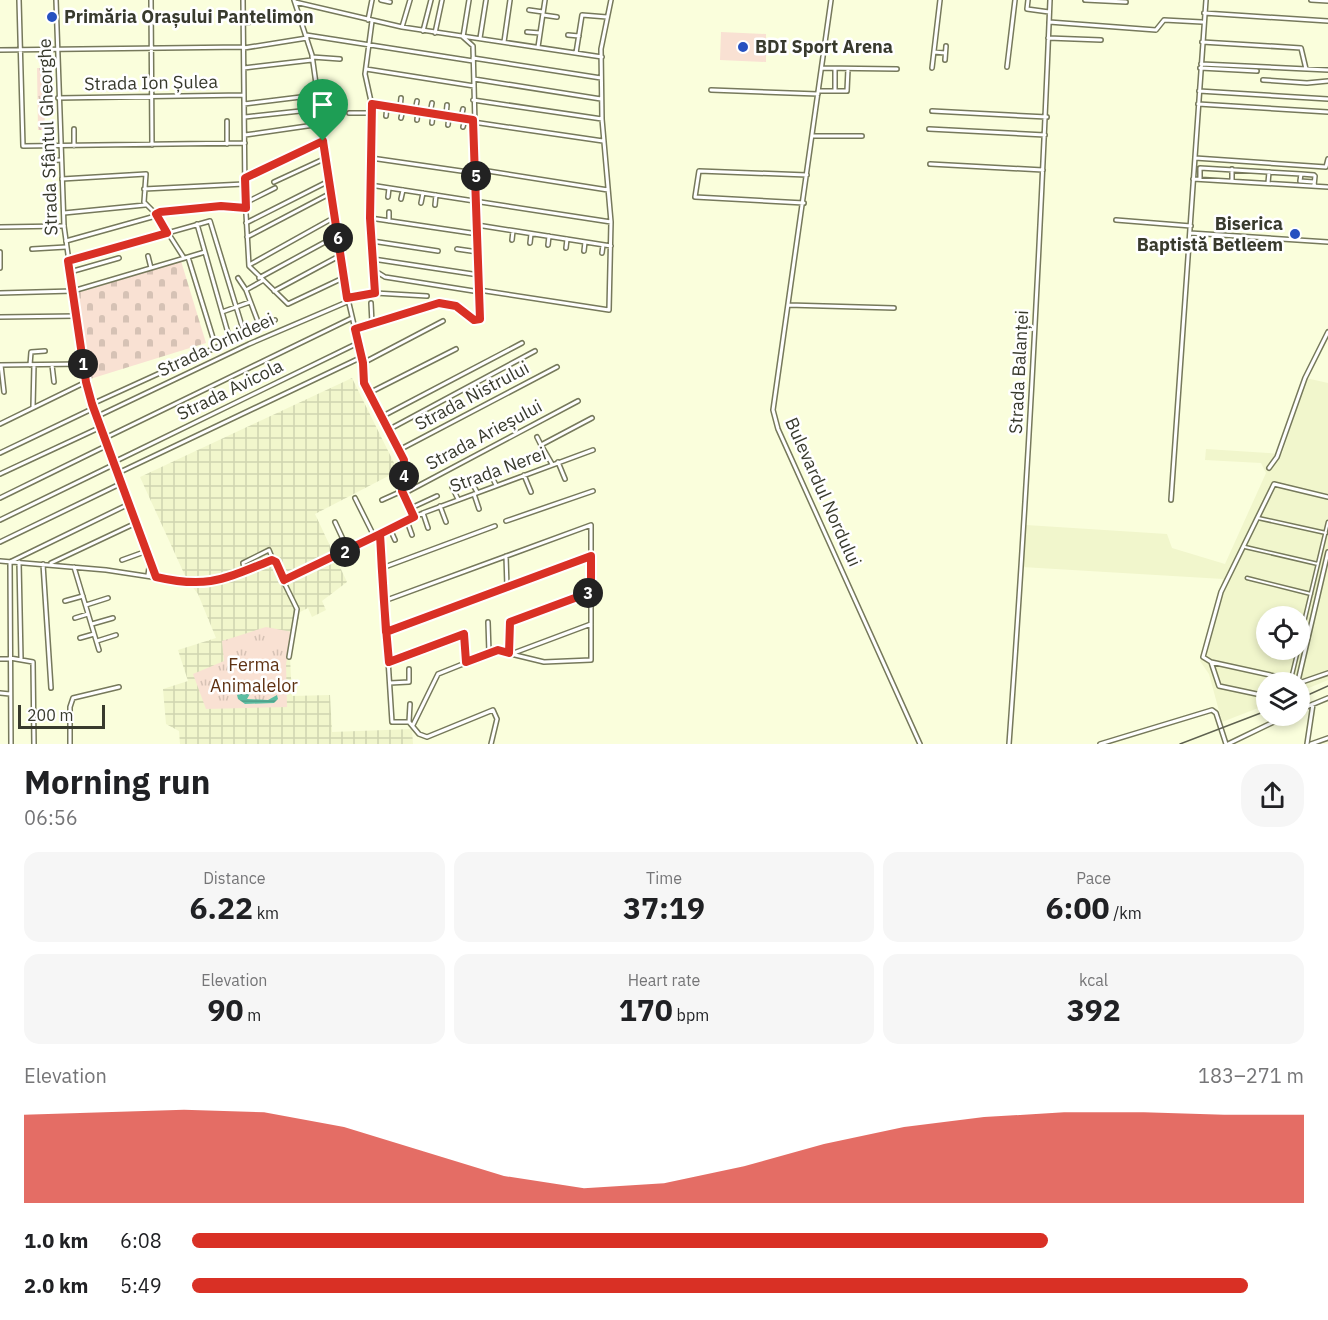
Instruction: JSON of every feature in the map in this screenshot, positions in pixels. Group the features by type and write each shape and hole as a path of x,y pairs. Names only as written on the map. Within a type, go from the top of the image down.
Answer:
{"street":[{"path":"19,0 22,144 74,146 244,143"},
{"name":"Strada Sfântul Gheorghe","path":"56,0 64,226 86,382 156,577"},
{"path":"151,0 152,145"},
{"path":"243,0 244,143 249,265 288,304 344,278"},
{"path":"372,0 365,69 372,104 370,218 375,293"},
{"path":"381,0 390,2"},
{"path":"402,27 410,0"},
{"path":"423,31 430,0"},
{"path":"435,33 442,0"},
{"path":"463,37 469,0"},
{"path":"355,329 439,303 456,306 474,320 480,320 473,121 473,46 480,38 486,0"},
{"path":"504,42 510,0"},
{"path":"538,47 545,0"},
{"path":"372,269 389,278 609,310 611,222 603,141 601,78 607,17 611,0"},
{"name":"Bulevardul Nordului","path":"831,0 804,203 774,389 775,421 920,744"},
{"path":"932,68 940,0"},
{"path":"1007,67 1015,0"},
{"path":"1028,0 1027,9 1049,12"},
{"name":"Strada Balanței","path":"1009,744 1028,484 1047,117 1050,0"},
{"path":"1085,0 1126,2"},
{"path":"1171,500 1206,0"},
{"path":"1311,0 1328,1"},
{"path":"295,1 423,31 602,57"},
{"path":"295,1 312,59 347,300 362,357 363,381 405,464 402,492 414,517"},
{"path":"529,10 556,17"},
{"path":"1204,14 1328,21"},
{"path":"244,23 299,15"},
{"path":"576,53 582,15 607,17"},
{"path":"1049,22 1156,30 1164,20 1203,22"},
{"path":"528,32 540,33"},
{"path":"568,35 579,36"},
{"path":"0,50 21,48 244,48 307,37 601,78"},
{"path":"463,37 473,46"},
{"path":"1048,38 1101,40"},
{"path":"1202,42 1300,48 1306,69"},
{"path":"945,60 946,46"},
{"path":"934,52 945,53"},
{"path":"244,68 312,59 340,59"},
{"path":"1200,66 1328,70"},
{"path":"1200,66 1257,71"},
{"path":"822,68 897,69"},
{"path":"365,69 474,86"},
{"path":"711,90 847,91 848,69"},
{"path":"830,74 835,71 835,91"},
{"path":"474,79 602,99"},
{"path":"1263,80 1307,83 1328,81"},
{"path":"1199,91 1328,99"},
{"name":"Strada Ion Șulea","path":"58,98 244,95"},
{"path":"244,104 318,95"},
{"path":"401,99 401,118"},
{"path":"417,100 417,120"},
{"path":"473,100 602,119"},
{"path":"432,103 432,123"},
{"path":"372,104 603,141"},
{"path":"1198,104 1328,112"},
{"path":"447,105 448,125"},
{"path":"386,116 387,106"},
{"path":"244,117 319,109"},
{"path":"463,109 463,127"},
{"path":"932,111 1047,117"},
{"path":"349,113 372,113"},
{"path":"227,120 227,144"},
{"path":"244,135 321,124"},
{"path":"74,129 74,146"},
{"path":"929,129 1045,135"},
{"path":"813,136 862,136"},
{"path":"245,178 323,141"},
{"path":"274,182 326,158"},
{"path":"371,158 608,190"},
{"path":"1194,158 1326,167 1328,159"},
{"path":"44,161 61,160"},
{"path":"930,164 1043,170"},
{"path":"1200,180 1200,168 1314,174 1314,184"},
{"path":"1232,170 1232,182"},
{"path":"804,203 694,197 699,171 807,175"},
{"path":"1268,183 1269,172"},
{"path":"62,179 146,174 144,189 146,204 156,214 186,258 213,338"},
{"path":"1300,174 1300,181 1328,187"},
{"path":"1193,179 1314,184"},
{"path":"246,223 329,181"},
{"path":"144,189 245,184"},
{"path":"370,185 611,222"},
{"path":"66,241 156,214 221,206 246,206 275,188"},
{"path":"388,197 389,188"},
{"path":"401,200 403,190"},
{"path":"247,237 331,193"},
{"path":"421,202 423,193"},
{"path":"435,205 436,195"},
{"path":"64,213 146,204"},
{"path":"389,212 389,221"},
{"path":"249,265 335,217"},
{"path":"370,218 478,234"},
{"path":"68,261 210,220 242,326"},
{"path":"1116,220 1191,226"},
{"path":"197,224 228,333"},
{"path":"477,225 611,246"},
{"path":"0,227 64,226"},
{"path":"512,240 513,231"},
{"path":"1190,233 1328,242"},
{"path":"530,243 531,234"},
{"path":"246,290 338,235"},
{"path":"548,245 549,236"},
{"path":"566,248 567,239"},
{"path":"372,241 438,251"},
{"path":"584,251 585,242"},
{"path":"602,254 603,244"},
{"path":"32,249 66,247"},
{"path":"457,249 478,252"},
{"path":"0,252 0,268"},
{"path":"0,293 73,291 205,252"},
{"path":"274,291 341,255"},
{"path":"148,256 151,268"},
{"path":"70,272 119,258"},
{"path":"373,259 479,275"},
{"path":"238,278 246,290 260,327 275,320"},
{"name":"Strada Orhideei","path":"97,417 212,361 347,300 375,293 427,296"},
{"path":"222,312 250,302"},
{"path":"372,303 372,323"},
{"path":"787,305 894,308"},
{"path":"0,317 76,316"},
{"path":"105,438 352,318"},
{"path":"363,363 443,321"},
{"path":"0,453 252,331"},
{"path":"1269,468 1277,457 1305,378 1328,332"},
{"path":"381,417 522,343"},
{"name":"Strada Avicola","path":"0,520 358,344"},
{"path":"369,393 456,349"},
{"path":"33,407 31,352 45,351"},
{"path":"207,351 212,361"},
{"path":"388,430 535,351"},
{"path":"118,473 362,357"},
{"path":"4,392 0,365 83,364"},
{"path":"52,365 54,382"},
{"name":"Strada Nistrului","path":"399,450 557,367"},
{"path":"0,424 86,382"},
{"name":"Strada Arieșului","path":"382,501 578,401"},
{"path":"542,445 592,418"},
{"path":"0,474 101,427"},
{"path":"537,437 552,464"},
{"path":"0,498 108,446"},
{"name":"Strada Nerei","path":"284,580 423,513 593,450"},
{"path":"558,462 565,479"},
{"path":"488,469 496,485"},
{"path":"524,474 531,492"},
{"path":"470,479 479,510"},
{"path":"0,542 122,483"},
{"path":"1256,672 1211,662 1203,657 1221,592 1274,484 1328,497"},
{"path":"452,487 458,499"},
{"path":"506,521 592,491"},
{"path":"410,508 436,496"},
{"path":"355,498 375,537"},
{"path":"10,562 129,504"},
{"path":"440,506 446,522"},
{"path":"423,513 429,528"},
{"path":"1258,518 1326,533"},
{"path":"407,521 412,535"},
{"path":"335,522 352,561"},
{"path":"1308,606 1328,522"},
{"path":"50,564 136,523"},
{"path":"382,568 495,525"},
{"path":"384,601 591,525 591,660 544,662 501,650 489,653 436,676 411,724"},
{"path":"390,529 395,540"},
{"path":"380,534 392,722 411,724"},
{"path":"1245,547 1318,564"},
{"path":"246,572 243,563 269,550 297,609 289,657"},
{"path":"122,560 147,552"},
{"path":"1302,672 1328,552"},
{"path":"506,556 507,587"},
{"path":"386,632 591,556"},
{"path":"0,561 148,575 198,584 223,580 273,560"},
{"path":"148,575 150,561"},
{"path":"10,562 11,744"},
{"path":"19,562 21,659"},
{"path":"43,564 51,688"},
{"path":"74,567 99,650"},
{"path":"1247,578 1311,594"},
{"path":"510,653 510,622 591,592"},
{"path":"65,601 83,596"},
{"path":"86,605 108,598"},
{"path":"75,618 88,614"},
{"path":"91,624 113,618"},
{"path":"488,622 489,653"},
{"path":"510,653 591,624"},
{"path":"389,662 471,630"},
{"path":"80,638 94,634"},
{"path":"464,634 466,662"},
{"path":"97,641 116,635"},
{"path":"0,659 21,659 32,661 34,664 34,744"},
{"path":"1211,662 1219,686 1256,694"},
{"path":"390,683 408,682 409,669"},
{"path":"1310,679 1328,673"},
{"path":"70,744 70,706 73,698 119,687"},
{"path":"0,693 10,694"},
{"path":"1310,706 1328,698"},
{"path":"410,704 411,724 419,734 427,737 493,710 497,719 491,744"},
{"path":"1313,705 1309,744 1328,738"},
{"path":"1100,744 1212,710 1216,713 1227,744 1265,726"}],"shaded area":[{"path":"352,378 398,471 315,514 347,582 322,601 326,610 312,617 308,608 300,612 290,658 292,696 330,695 332,732 412,729 413,744 180,744 179,731 166,724 163,689 188,681 178,650 216,638 198,594 187,580 140,477"},
{"path":"1306,378 1328,383 1328,680 1310,687 1310,672 1256,672 1256,709 1222,722 1209,674 1200,661 1223,579 1022,567 1026,525 1167,534 1172,548 1225,564 1266,473 1261,463 1205,460 1206,449 1282,454"}],"green space":[{"name":"BDI Sport Arena","path":"721,32 766,34 766,62 720,60"},
{"path":"37,68 43,68 45,130 38,130"},
{"path":"181,261 206,343 90,379 77,293"},
{"name":"Ferma Animalelor","path":"266,627 292,632 286,664 287,707 206,709 193,674 224,661 222,641"}],"water":[{"path":"275,682 276,689 251,692 247,699 268,700 277,695 278,699 274,703 245,704 238,699 237,695 247,685"}],"railway":[{"path":"1310,694 1328,686"},
{"path":"1180,744 1256,715"}],"place":[{"name":"Primăria Orașului Pantelimon","path":"52,17"},
{"name":"BDI Sport Arena","path":"743,47"},
{"name":"Biserica Baptistă Betleem","path":"1295,234"}],"route":[{"path":"323,141 245,178 246,208 221,206 160,212 156,214 167,233 68,261 87,389 92,404 156,577 182,583 207,583 223,580 273,560 284,580 380,534 384,601 386,632 389,662 464,634 466,662 498,650 509,653 508,628 510,622 591,592 591,556 386,632 380,534 414,517 402,491 404,460 363,381 364,369 355,329 439,303 456,306 474,320 480,319 473,120 372,104 370,218 373,257 371,261 375,293 347,298 323,141"}]}
